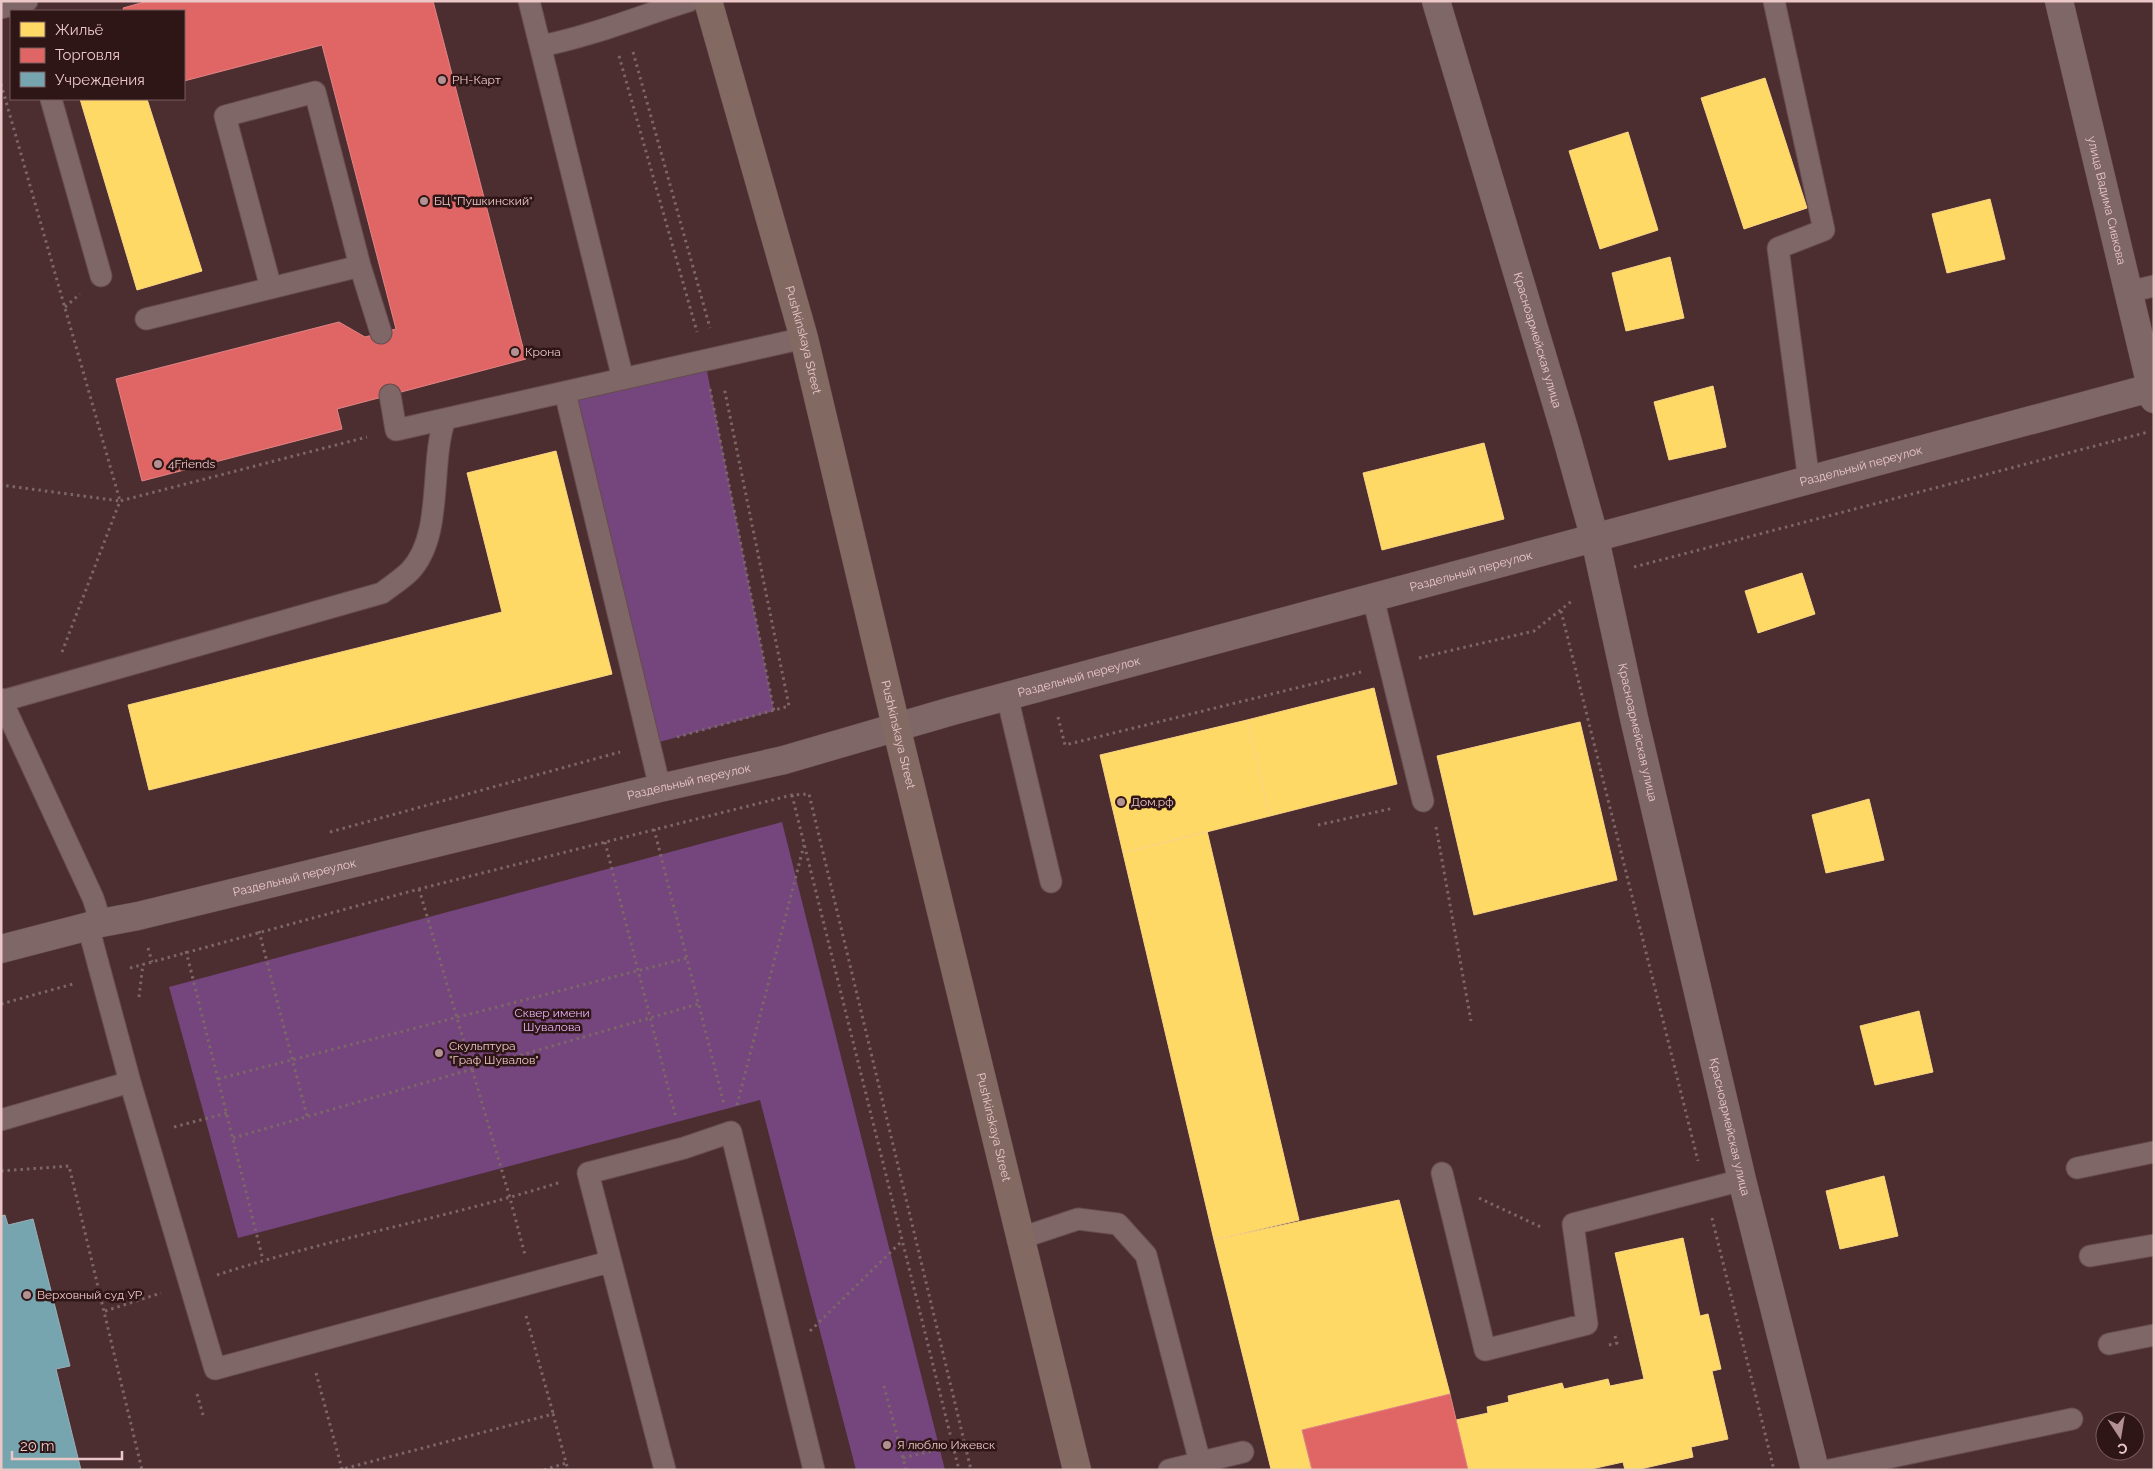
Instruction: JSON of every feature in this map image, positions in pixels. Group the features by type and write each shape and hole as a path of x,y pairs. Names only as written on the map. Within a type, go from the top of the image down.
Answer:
{"main road":[{"name":"Pushkinskaya Street","path":"708,1 804,338 896,726 1078,1470"}],"street":[{"name":"Красноармейская улица","path":"1436,1 1565,432 1595,539 1742,1180 1815,1470"},
{"name":"улица Вадима Сивкова","path":"2058,1 2141,289 2153,391"},
{"name":"Раздельный переулок","path":"1,949 660,788 784,760 896,726 1010,708 1373,598 2153,391"}],"lane":[{"path":"529,1 623,379"},
{"path":"541,46 574,39 625,20 689,1"},
{"path":"1774,1 1824,230 1778,248 1809,481"},
{"path":"1,8 25,5"},
{"path":"271,288 225,116 315,92 360,266 381,333"},
{"path":"51,100 101,276"},
{"path":"146,318 360,266"},
{"path":"390,395 396,430 804,338"},
{"path":"564,392 648,745 660,788"},
{"path":"445,419 438,439 430,536 411,570 382,593 2,700 93,898 94,925 101,977 145,1135 215,1369 609,1262"},
{"path":"1373,598 1423,801"},
{"path":"1010,708 1051,882"},
{"path":"1,1120 130,1082"},
{"path":"664,1470 609,1262 588,1173 684,1148 731,1132 814,1470"},
{"path":"2077,1168 2154,1152"},
{"path":"1444,1178 1485,1350 1587,1324 1573,1224 1742,1180"},
{"path":"1020,1238 1078,1219 1118,1224 1146,1256 1201,1466"},
{"path":"2090,1256 2154,1245"},
{"path":"2108,1344 2154,1335"},
{"path":"1830,1470 2072,1419"},
{"path":"1169,1470 1201,1466 1243,1452"}],"path":[{"path":"1,84 120,501 49,687"},
{"path":"1,485 120,501 396,430"},
{"path":"1010,708 1056,709 1065,745 1534,631 1603,575 2154,430"},
{"path":"1561,611 1774,1470"},
{"path":"322,834 789,706"},
{"path":"1,1004 101,977 186,951 419,889 792,795 809,794 971,1470"},
{"path":"792,795 959,1470"},
{"path":"1318,825 1431,800 1470,1022"},
{"path":"654,829 731,1132"},
{"path":"605,842 684,1148"},
{"path":"731,1132 804,844"},
{"path":"419,889 510,1198 525,1284 553,1414 568,1470"},
{"path":"259,931 307,1116"},
{"path":"186,951 263,1260"},
{"path":"218,1079 687,958"},
{"path":"233,1138 698,1004"},
{"path":"145,1135 227,1113"},
{"path":"1,1171 69,1166 106,1311 142,1470"},
{"path":"106,1311 263,1260 510,1198 588,1173"},
{"path":"1444,1178 1576,1242"},
{"path":"786,1355 903,1241"},
{"path":"308,1344 340,1469 553,1414"},
{"path":"195,1386 202,1415"},
{"path":"884,1386 906,1470"},
{"path":"903,1458 965,1443"},
{"path":"544,1470 566,1463"}],"green space":[{"path":"705,361 774,711 648,745 565,392"},
{"name":"Сквер имени Шувалова","path":"782,822 945,1470 856,1470 760,1100 238,1238 169,987"}],"building: Жильё":[{"path":"1765,78 1807,208 1744,229 1701,98"},
{"path":"80,100 147,100 202,271 137,290"},
{"path":"1628,132 1658,230 1600,249 1569,151"},
{"path":"1990,199 2005,259 1947,273 1932,214"},
{"path":"1670,257 1684,318 1626,331 1612,273"},
{"path":"1713,386 1726,447 1669,460 1654,402"},
{"path":"1484,443 1504,519 1382,550 1363,473"},
{"path":"556,451 612,674 149,790 128,705 502,612 467,473"},
{"path":"1802,573 1815,614 1758,633 1745,591"},
{"path":"1374,688 1397,784 1270,816 1247,720"},
{"path":"1247,720 1270,816 1123,853 1100,755"},
{"path":"1580,722 1617,880 1474,915 1437,756"},
{"path":"1869,799 1884,860 1826,873 1812,815"},
{"path":"1207,831 1299,1220 1214,1240 1123,853"},
{"path":"1919,1011 1933,1072 1875,1085 1860,1026"},
{"path":"1884,1176 1898,1236 1840,1249 1826,1191"},
{"path":"1399,1200 1450,1394 1302,1430 1312,1470 1271,1469 1214,1240"},
{"path":"1683,1238 1700,1316 1708,1314 1721,1369 1712,1371 1728,1439 1691,1447 1693,1457 1636,1470 1625,1470 1623,1462 1587,1470 1468,1470 1456,1420 1488,1413 1487,1407 1509,1402 1508,1396 1562,1383 1564,1389 1608,1379 1610,1386 1644,1379 1615,1253"}],"building: Торговля":[{"name":"БЦ \"Пушкинский\"","path":"148,1 433,1 526,359 337,409 342,429 142,481 116,379 339,322 365,337 396,329 322,45 185,81 185,10 124,10 123,8"},
{"path":"1450,1394 1468,1470 1312,1470 1302,1430"}],"building: Учреждения":[{"name":"Верховный суд УР","path":"5,1215 8,1225 33,1219 70,1366 56,1369 81,1470 1,1470 1,1216"}],"place":[{"name":"РН-Карт","path":"442,80"},
{"name":"БЦ \"Пушкинский\"","path":"424,201"},
{"name":"Крона","path":"515,352"},
{"name":"4Friends","path":"158,464"},
{"name":"Дом.рф","path":"1121,802"},
{"name":"Скульптура \"Граф Шувалов\"","path":"439,1053"},
{"name":"Верховный суд УР","path":"27,1295"},
{"name":"Я люблю Ижевск","path":"887,1445"}]}
